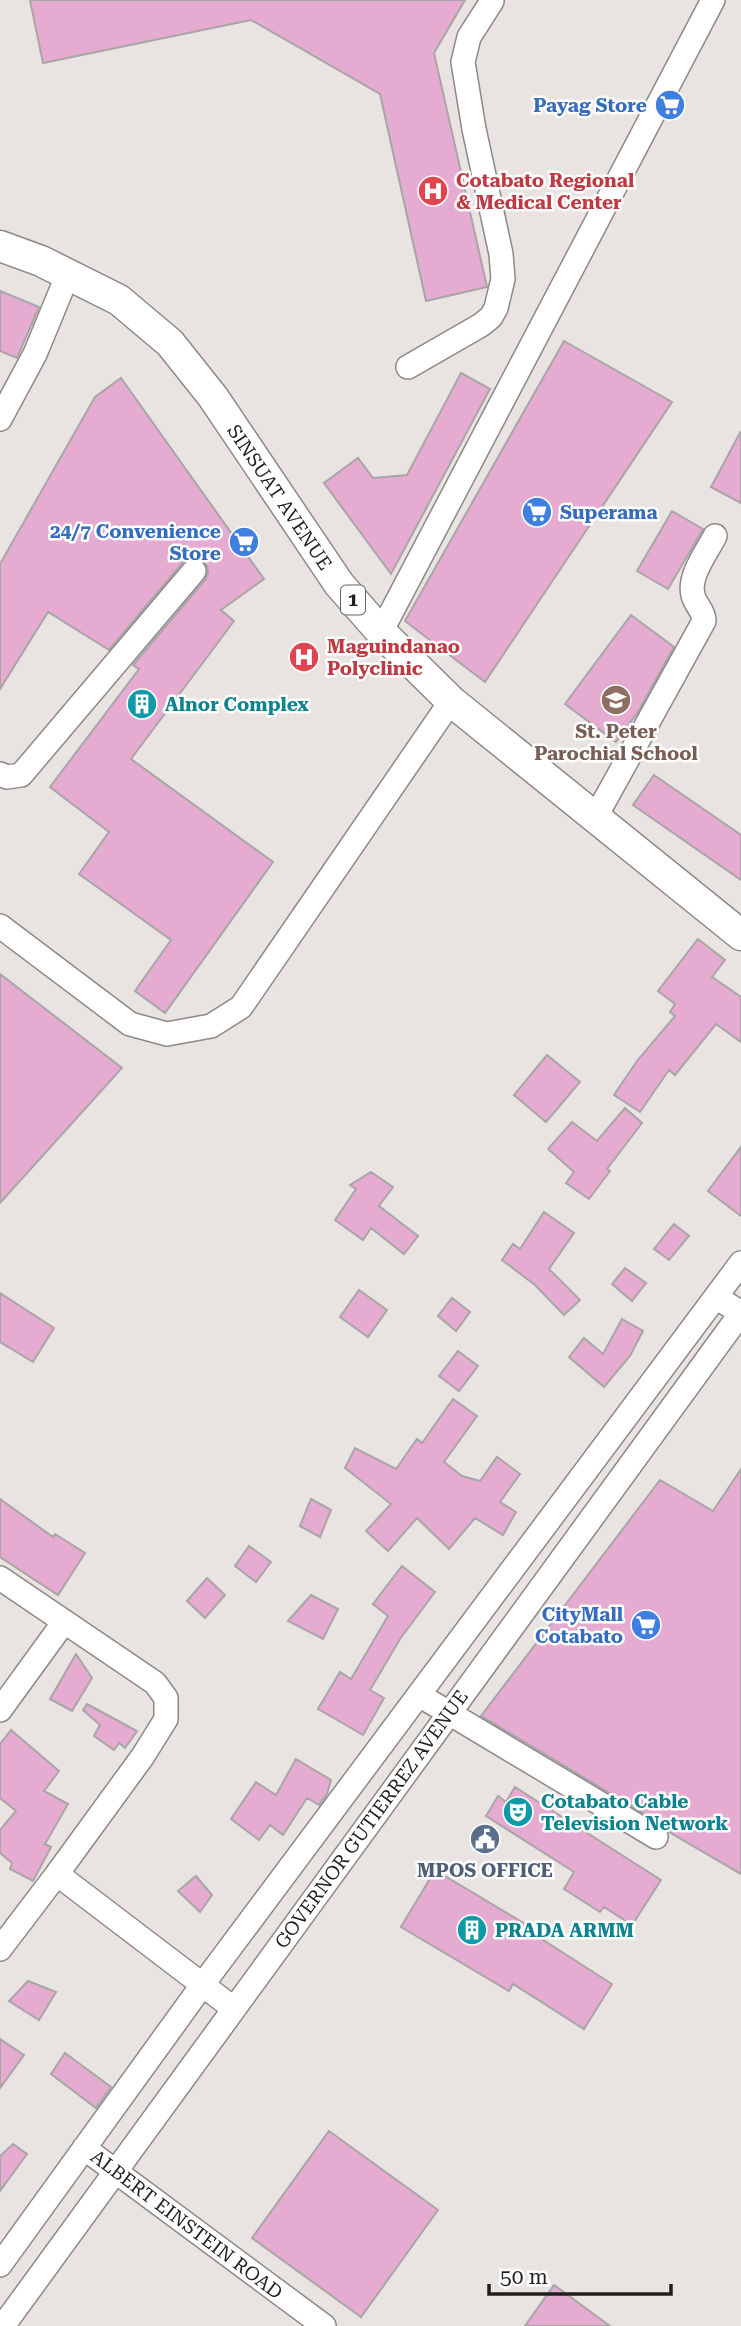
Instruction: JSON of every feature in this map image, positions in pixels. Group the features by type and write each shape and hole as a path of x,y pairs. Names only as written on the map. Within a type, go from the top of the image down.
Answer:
{"main road":[{"name":"SINSUAT AVENUE","path":"0,246 41,261 119,300 170,343 213,397 339,584 381,632 451,701 595,818 738,924"}],"street":[{"path":"381,632 713,0"},
{"path":"408,368 481,325 491,317 500,299 503,279 501,254 474,129 463,62 468,37 492,1"},
{"path":"0,419 35,354 68,274"},
{"path":"595,818 704,621 704,615 693,597 692,586 715,536"},
{"path":"1,776 22,775 194,570"},
{"path":"0,926 130,1024 167,1034 211,1026 241,1007 451,701"},
{"name":"GOVERNOR GUTIERREZ AVENUE","path":"0,2265 203,1984 741,1263"},
{"path":"716,1297 741,1313"},
{"name":"GOVERNOR GUTIERREZ AVENUE","path":"3,2326 741,1313"},
{"path":"0,1578 155,1683 166,1698 167,1710 166,1719 144,1756 0,1949"},
{"path":"0,1710 64,1622"},
{"path":"419,1695 656,1837"},
{"path":"57,1874 233,2008"},
{"name":"ALBERT EINSTEIN ROAD","path":"84,2148 324,2326"}],"building":[{"name":"Cotabato Regional & Medical Center","path":"30,0 465,0 434,53 487,287 426,301 380,94 251,20 43,63"},
{"path":"0,291 39,307 17,358 0,351"},
{"path":"564,341 672,402 485,682 405,621"},
{"path":"461,373 490,389 391,574 324,483 358,458 373,478 407,475"},
{"path":"121,378 264,579 221,610 234,621 131,759 273,862 165,1013 135,991 171,940 79,874 109,832 50,787 139,669 133,665 205,580 207,566 197,557 184,561 109,650 48,612 0,689 0,564 95,397"},
{"path":"741,431 741,503 711,487"},
{"path":"672,511 703,529 668,589 637,571"},
{"path":"631,615 674,647 638,712 616,742 565,704"},
{"path":"654,775 741,835 741,880 633,805"},
{"path":"698,939 725,960 712,977 741,997 741,1042 716,1024 675,1075 669,1070 640,1112 614,1095 637,1061 675,1016 670,1012 675,1004 658,991"},
{"path":"0,974 122,1068 0,1203"},
{"path":"547,1055 580,1082 546,1122 514,1095"},
{"path":"625,1108 642,1123 607,1169 610,1171 589,1199 566,1183 574,1172 548,1149 572,1122 597,1141"},
{"path":"741,1147 741,1216 708,1191"},
{"path":"371,1172 393,1187 379,1206 418,1236 404,1254 371,1228 363,1240 335,1220 356,1189 350,1185"},
{"path":"544,1212 574,1233 549,1269 580,1300 564,1315 535,1285 502,1260 513,1244 520,1249"},
{"path":"674,1224 689,1236 669,1260 654,1249"},
{"path":"625,1268 646,1283 632,1301 612,1284"},
{"path":"359,1290 387,1310 368,1337 340,1317"},
{"path":"0,1293 54,1328 33,1362 0,1342"},
{"path":"452,1298 470,1312 456,1331 438,1316"},
{"path":"622,1319 643,1331 630,1356 604,1387 569,1357 584,1338 603,1354"},
{"path":"458,1351 478,1366 459,1391 439,1376"},
{"path":"453,1399 477,1416 444,1462 462,1476 480,1481 497,1457 520,1474 500,1502 516,1512 503,1535 475,1518 449,1549 417,1518 388,1551 366,1531 391,1504 345,1468 355,1448 396,1469 417,1439 422,1443"},
{"name":"CityMall Cotabato","path":"741,1469 741,1874 481,1716 660,1480 713,1511"},
{"path":"0,1499 53,1537 55,1534 85,1553 58,1595 0,1557"},
{"path":"311,1499 331,1510 320,1537 300,1526"},
{"path":"249,1546 271,1562 256,1582 235,1566"},
{"path":"402,1566 435,1592 400,1639 370,1690 384,1698 363,1735 318,1709 340,1672 351,1679 388,1616 373,1604"},
{"path":"207,1578 225,1595 205,1618 187,1601"},
{"path":"311,1595 338,1609 323,1639 288,1621"},
{"path":"76,1654 92,1678 72,1711 50,1699"},
{"path":"87,1704 137,1731 125,1748 119,1743 114,1750 94,1736 100,1725 83,1710"},
{"path":"11,1730 59,1771 44,1791 68,1804 45,1844 51,1847 33,1881 10,1869 12,1863 0,1853 0,1830 16,1811 0,1798 0,1744"},
{"path":"296,1759 331,1780 327,1794 319,1805 307,1798 283,1835 270,1825 259,1840 231,1819 256,1782 276,1795"},
{"path":"515,1787 661,1880 632,1925 604,1907 600,1912 564,1889 574,1872 486,1816 498,1796 506,1802"},
{"name":"PRADA ARMM","path":"435,1870 542,1934 540,1938 612,1984 584,2029 513,1984 509,1991 401,1927"},
{"path":"196,1876 212,1895 200,1912 178,1891"},
{"path":"28,1981 56,1992 39,2020 9,2001"},
{"path":"0,2039 24,2055 0,2088"},
{"path":"65,2053 111,2087 96,2108 51,2074"},
{"path":"329,2131 438,2210 361,2317 252,2238"},
{"path":"13,2144 27,2154 0,2191 0,2156"},
{"path":"554,2285 610,2326 525,2326"}],"place":[{"name":"Payag Store","path":"670,105"},
{"name":"Cotabato Regional & Medical Center","path":"433,191"},
{"name":"Superama","path":"537,512"},
{"name":"24/7 Convenience Store","path":"244,542"},
{"name":"Maguindanao Polyclinic","path":"304,657"},
{"name":"St. Peter Parochial School","path":"616,700"},
{"name":"Alnor Complex","path":"142,704"},
{"name":"CityMall Cotabato","path":"646,1625"},
{"name":"Cotabato Cable Television Network","path":"518,1812"},
{"name":"MPOS OFFICE","path":"485,1839"},
{"name":"PRADA ARMM","path":"472,1930"}]}
